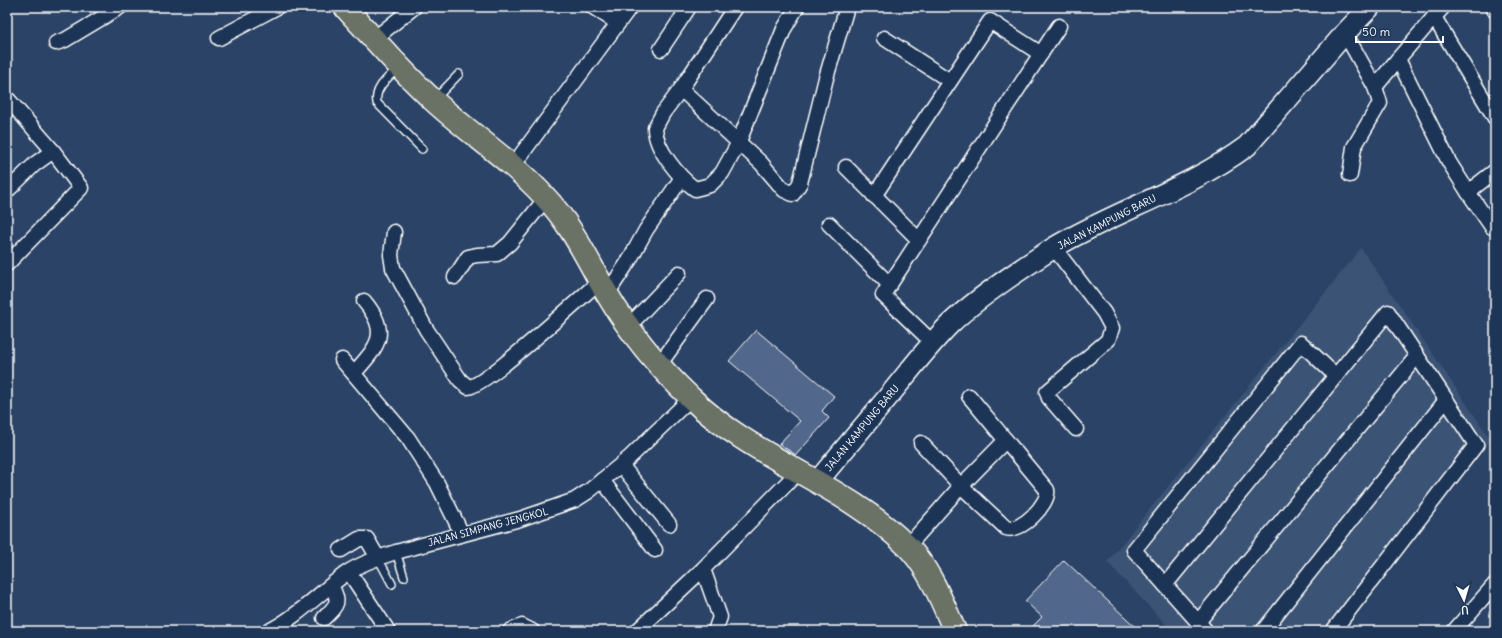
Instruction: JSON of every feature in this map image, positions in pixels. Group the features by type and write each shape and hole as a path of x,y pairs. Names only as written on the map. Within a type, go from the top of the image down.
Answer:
{"main road":[{"path":"345,7 399,67 433,100 546,198 572,232 603,287 628,327 659,365 691,398 715,420 740,439 808,476 871,516 908,546 932,581 955,631"}],"street":[{"path":"219,38 277,7"},
{"path":"374,39 414,7"},
{"path":"593,7 618,23"},
{"path":"512,167 630,7"},
{"path":"661,49 689,7"},
{"path":"735,7 681,89 663,113 655,128 658,141 681,179 695,189 710,185 722,173 738,144 784,28 797,7"},
{"path":"681,89 738,144 761,163 784,190 791,194 795,193 800,183 826,78 847,7"},
{"name":"JALAN KAMPUNG BARU","path":"808,476 967,309 1054,248 1086,230 1179,186 1243,149 1345,33 1370,7"},
{"path":"1493,7 1495,11"},
{"path":"56,43 65,40 112,9"},
{"path":"1375,87 1438,12 1495,118"},
{"path":"874,196 990,21 1041,54"},
{"path":"933,343 883,295 1059,26"},
{"path":"1345,33 1375,87 1380,103 1354,147 1350,175"},
{"path":"884,38 950,81"},
{"path":"1398,59 1449,162 1492,227"},
{"path":"7,264 81,188 53,151 9,105"},
{"path":"7,191 35,164 53,151"},
{"path":"846,167 919,240"},
{"path":"1468,192 1495,171"},
{"path":"394,232 391,258 396,274 426,329 460,380 468,387 477,384 498,369 603,287 630,260 646,230 681,179"},
{"path":"455,277 468,257 497,254 510,243 546,198"},
{"path":"829,224 890,285"},
{"path":"1054,248 1104,313 1112,328 1108,340 1047,392 1049,398 1076,429"},
{"path":"628,327 679,273"},
{"path":"659,365 706,299"},
{"path":"354,373 372,353 380,334 376,316 364,301"},
{"path":"1165,585 1388,312 1476,445 1333,631"},
{"path":"1336,376 1301,343 1134,550 1202,626 1417,356"},
{"path":"342,360 411,444 437,483 462,534"},
{"path":"921,443 961,486 1010,529 1022,526 1040,508 1048,495 1047,490 969,396"},
{"name":"JALAN SIMPANG JENGKOL","path":"270,631 289,626 331,586 349,572 378,558 462,534 526,518 575,500 621,465 691,398"},
{"path":"1263,631 1446,400"},
{"path":"908,546 961,486 1006,440"},
{"path":"621,465 669,524"},
{"path":"637,631 703,569 808,476"},
{"path":"602,480 656,550"},
{"path":"341,550 359,539 367,539 378,558"},
{"path":"703,569 720,617 715,631"},
{"path":"349,572 388,631"},
{"path":"1454,631 1495,584"},
{"path":"324,618 336,604 336,596 331,586"},
{"path":"510,631 522,626 532,631"}],"lane":[{"path":"399,67 380,86 376,95 377,103 422,149"},
{"path":"433,100 459,74"},
{"path":"396,552 404,577"},
{"path":"378,558 392,584"}],"shaded area":[{"path":"1361,248 1491,440 1343,631 1172,631 1107,562"}],"building":[{"path":"756,330 834,396 822,411 829,418 796,455 779,444 800,421 729,361"},
{"path":"1064,560 1140,631 1028,631 1042,617 1025,601"}]}
